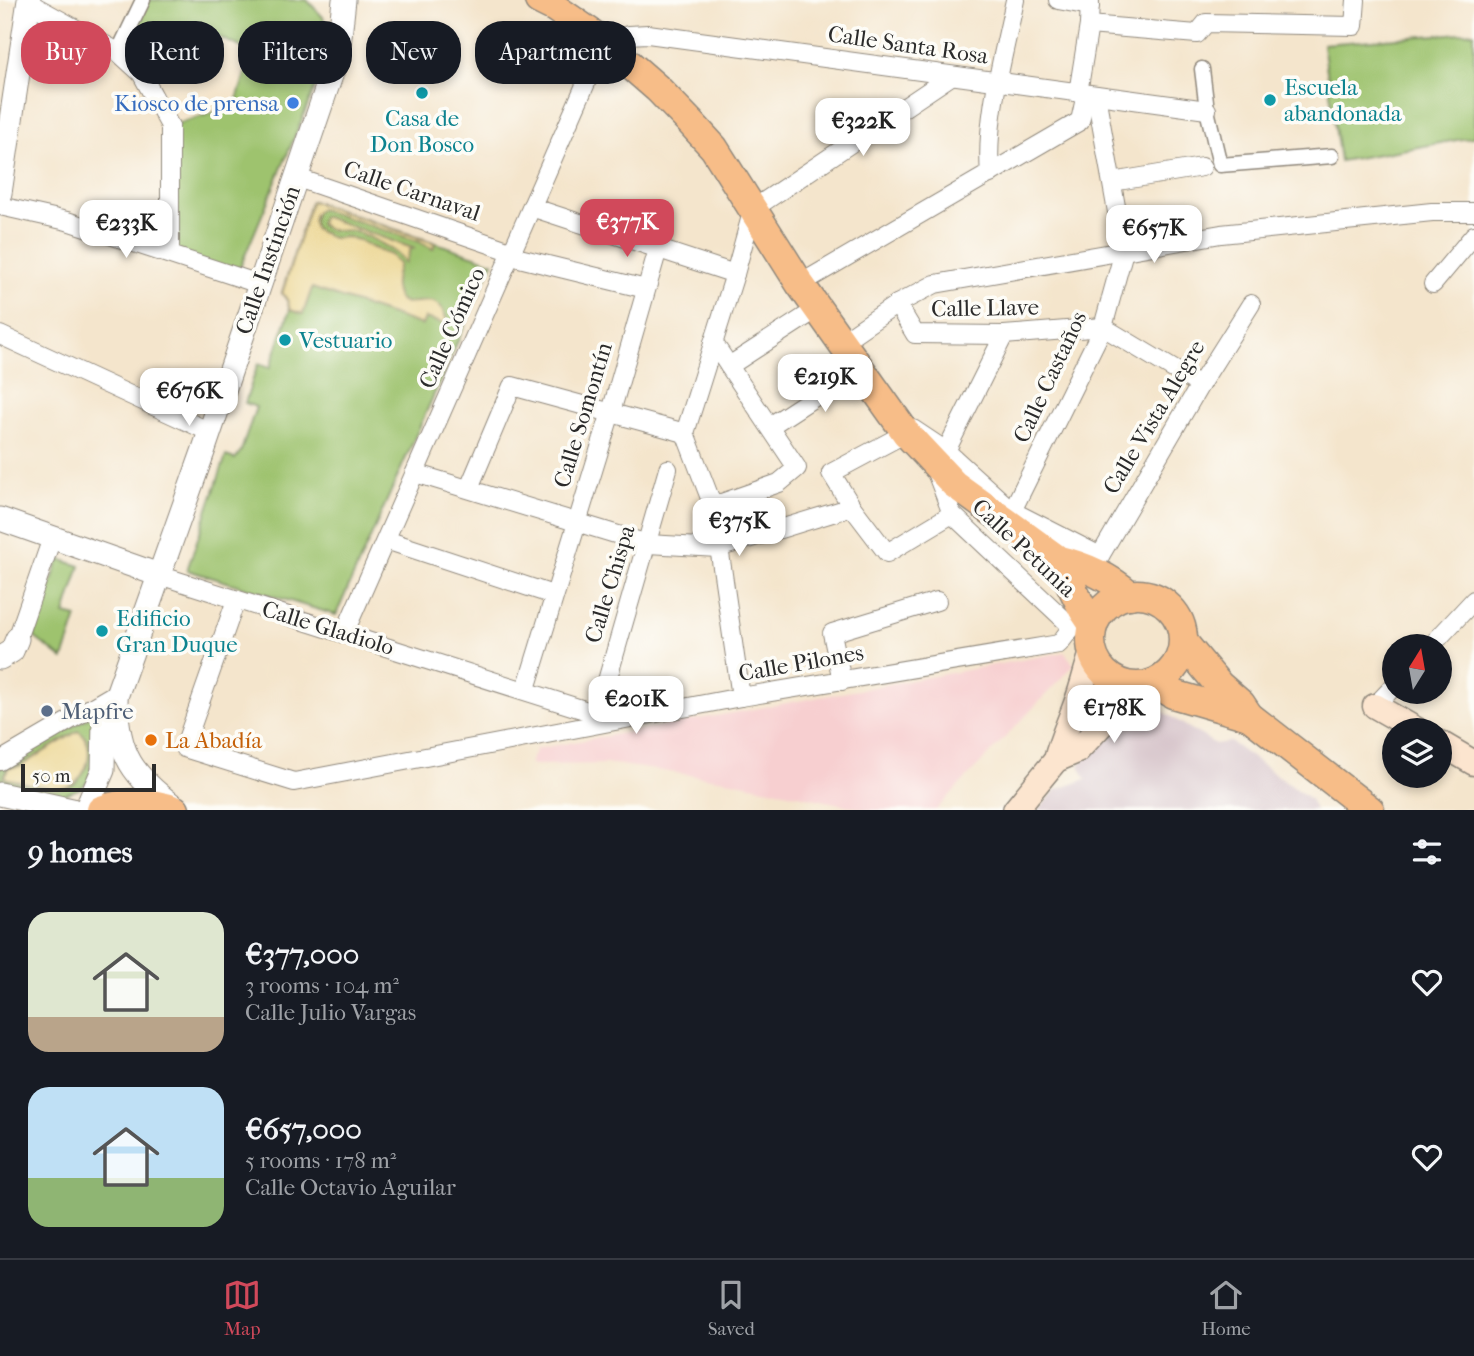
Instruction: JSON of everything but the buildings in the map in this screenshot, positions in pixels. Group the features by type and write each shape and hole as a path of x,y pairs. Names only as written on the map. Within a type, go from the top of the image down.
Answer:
{"main road":[{"path":"551,3 575,21"},
{"path":"636,70 714,148 800,284 901,426 939,457 954,484 1009,516 1059,560 1078,599 1087,634 1103,673 1112,680 1133,687 1150,685 1249,716"},
{"path":"1059,560 1097,564 1130,594"},
{"path":"1015,810 1056,760 1083,676 1087,634 1101,611 1110,603 1130,594 1152,596 1171,608 1182,628 1184,643 1179,661 1173,670 1114,711 1077,751 1056,760"},
{"path":"1184,643 1249,716 1370,810"},
{"path":"1375,706 1396,718"},
{"path":"1452,750 1474,763"},
{"path":"101,810 124,804 144,803 176,810"}],"street":[{"path":"118,52 144,0"},
{"path":"990,174 988,153 998,82 1015,0"},
{"path":"800,284 1080,121 1087,94 1090,3 1058,0"},
{"path":"1089,25 1197,34 1206,23 1354,26 1356,0"},
{"path":"0,193 7,98 29,1 118,52 141,73 170,126 170,254"},
{"name":"Calle Instinción","path":"86,810 103,770 104,720 117,694 210,432 338,55 341,7"},
{"name":"Calle Santa Rosa","path":"636,35 648,34 1207,110"},
{"path":"1202,69 1207,110 1220,165 1332,156"},
{"path":"741,697 713,506 685,433 753,209 951,76"},
{"name":"Calle Cómico","path":"344,634 585,84"},
{"name":"Calle Castaños","path":"1009,516 1103,327 1124,251 1112,182 1087,94"},
{"path":"1112,182 1202,167"},
{"name":"Calle Carnaval","path":"295,177 512,254 646,289"},
{"path":"0,206 67,221 259,284"},
{"path":"531,207 735,274"},
{"path":"840,342 897,304 935,284 1221,234 1432,212 1474,212"},
{"path":"1433,284 1474,235"},
{"name":"Calle Somontín","path":"526,690 611,412 657,249"},
{"name":"Calle Llave","path":"897,304 915,334 1004,335 1103,327"},
{"name":"Calle Vista Alegre","path":"1097,564 1200,385 1251,304"},
{"path":"729,366 817,309"},
{"path":"1103,327 1200,385"},
{"path":"0,335 210,432"},
{"path":"939,457 1004,335"},
{"path":"713,342 797,468 779,483 713,506"},
{"path":"770,426 859,368"},
{"path":"469,488 512,386 685,433"},
{"path":"901,426 831,473 852,507 887,553 952,514"},
{"name":"Calle Petunia","path":"939,457 952,514 1087,634"},
{"name":"Calle Chispa","path":"598,712 668,469"},
{"path":"415,473 648,544 718,548 852,507"},
{"path":"1009,516 1097,564"},
{"name":"Calle Gladiolo","path":"0,519 159,575 618,720"},
{"path":"0,658 12,651 18,639 52,538"},
{"path":"386,540 553,595"},
{"name":"Calle Pilones","path":"236,600 184,748 294,782 741,697 1059,644 1087,634"},
{"path":"1442,634 1474,600"},
{"path":"842,681 832,633 937,601"},
{"path":"0,761 117,694"},
{"name":"Calle Instinción","path":"117,694 122,741 131,766 153,791 176,810"},
{"path":"1375,706 1382,699"},
{"path":"0,794 72,810"}],"shaded area":[{"path":"1065,652 1074,665 936,810 868,810 732,781 614,764 529,765 536,749"},
{"path":"1138,696 1215,744 1230,742 1310,799 1315,810 1038,810 1056,790 1086,779 1079,765"}],"green space":[{"path":"143,0 307,0 324,21 238,21 238,46 224,40 224,21 133,21"},
{"path":"1474,32 1474,137 1340,161 1323,44"},
{"path":"125,37 125,58 118,52"},
{"path":"242,84 317,84 236,277 170,254 170,126 235,106"},
{"path":"311,201 493,262 336,615 187,570 226,456 235,459 241,451 256,407 245,403 258,364 270,368 290,310 282,293"},
{"path":"59,559 80,566 65,614 77,617 63,659 34,637"},
{"path":"93,715 95,759 88,781 81,788 60,796 0,784 0,768","holes":["78,731 87,748 86,766 78,780 69,787 57,788 4,778 6,769 23,764"]}],"sand":[{"path":"311,201 435,243 433,249 420,242 320,209 314,218 315,229 332,238 347,237 359,240 391,255 399,264 395,284 398,298 411,303 436,303 442,309 447,322 444,324 425,318 422,325 312,288 303,314 290,310 282,293"},
{"path":"322,217 415,249 411,248 405,263 389,248 365,236 324,227 320,224"},
{"path":"78,731 84,736 89,752 85,770 73,784 64,788 52,788 4,778 8,768 20,766"}],"place":[{"name":"Casa de Don Bosco","path":"422,93"},
{"name":"Escuela abandonada","path":"1270,100"},
{"name":"Kiosco de prensa","path":"293,103"},
{"name":"Vestuario","path":"285,340"},
{"name":"Edificio Gran Duque","path":"102,631"},
{"name":"Mapfre","path":"47,711"},
{"name":"La Abadía","path":"151,740"}]}
